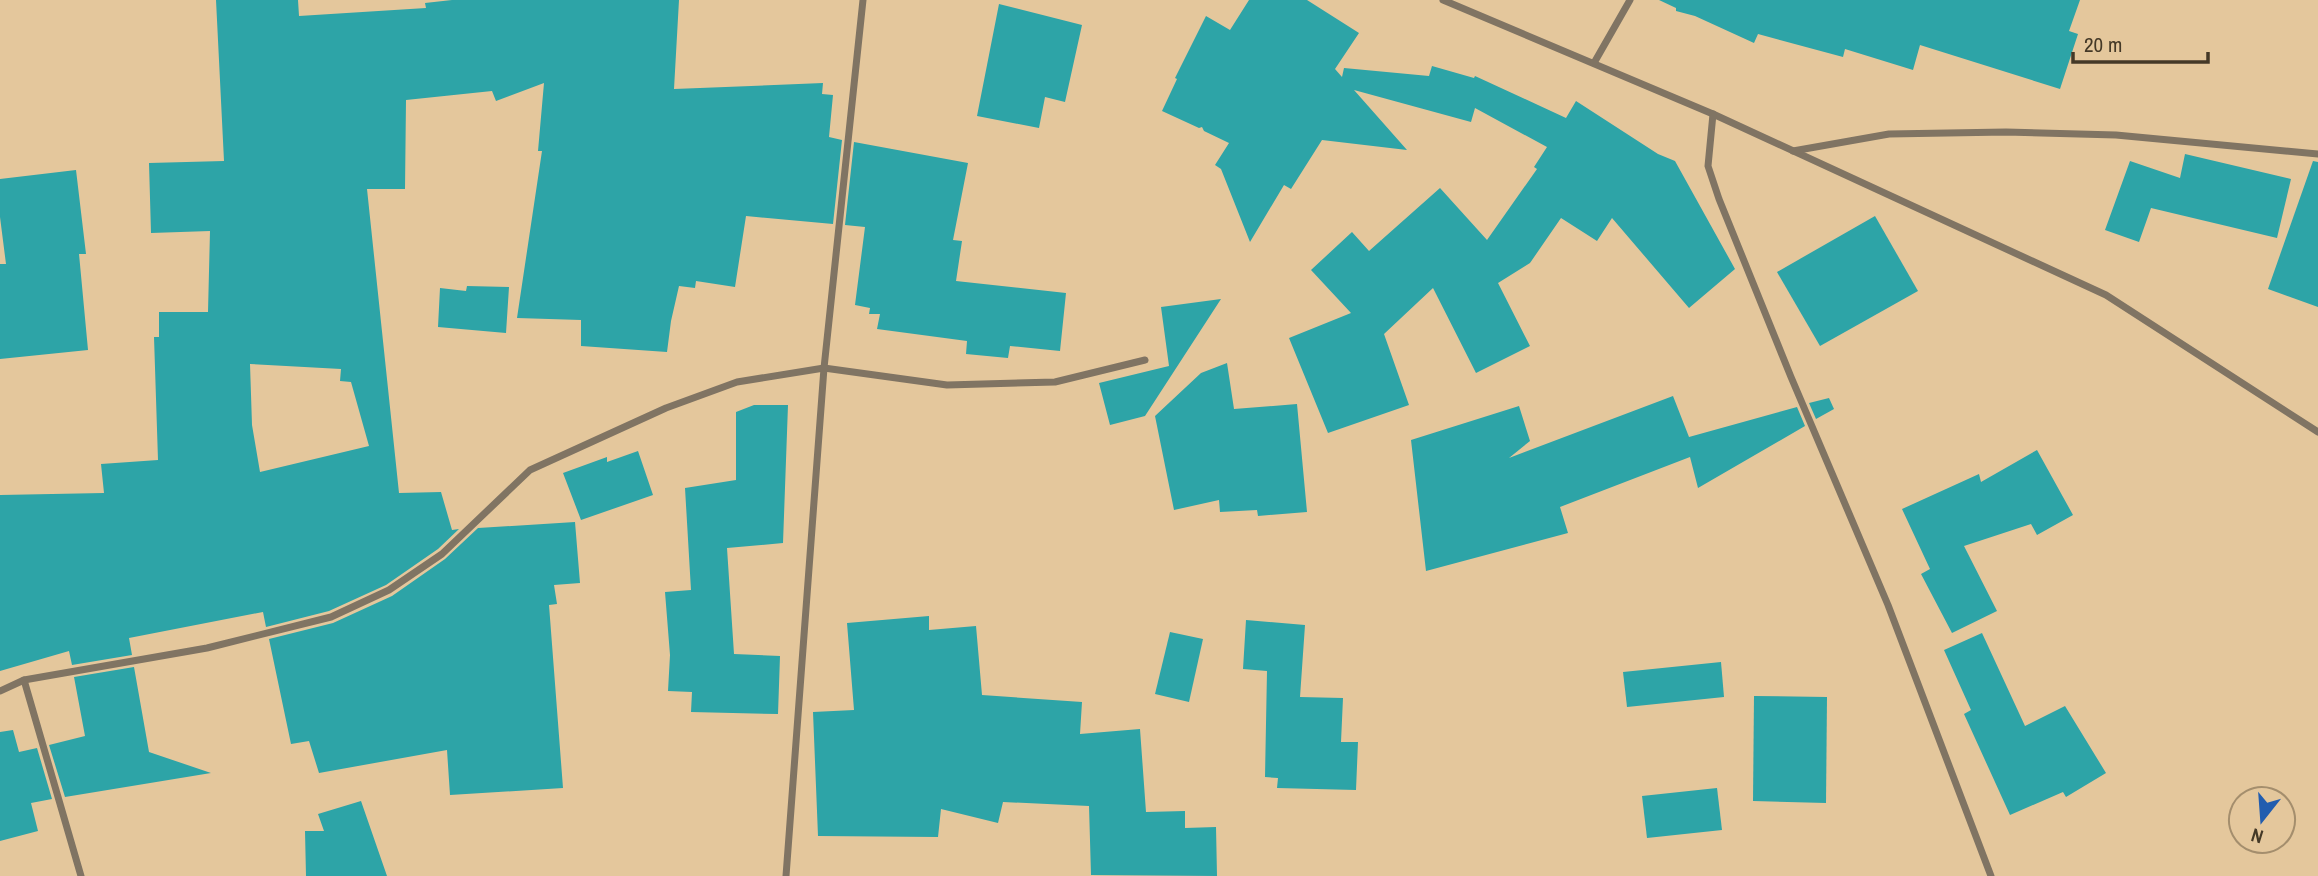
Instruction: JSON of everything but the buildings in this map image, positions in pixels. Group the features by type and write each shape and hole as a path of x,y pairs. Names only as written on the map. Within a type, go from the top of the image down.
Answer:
{"street":[{"path":"786,876 824,368 863,0"},
{"path":"1443,0 1713,114 2106,295 2318,432"},
{"path":"1594,62 1630,0"},
{"path":"1713,114 1708,166 1719,199 1888,605 1991,876"},
{"path":"1792,151 1889,134 2006,132 2116,135 2318,154"},
{"path":"0,691 24,680 207,648 331,617 389,590 442,554 530,470 666,408 737,382 824,368 947,385 1055,382 1145,360"},
{"path":"24,680 81,876"}]}
